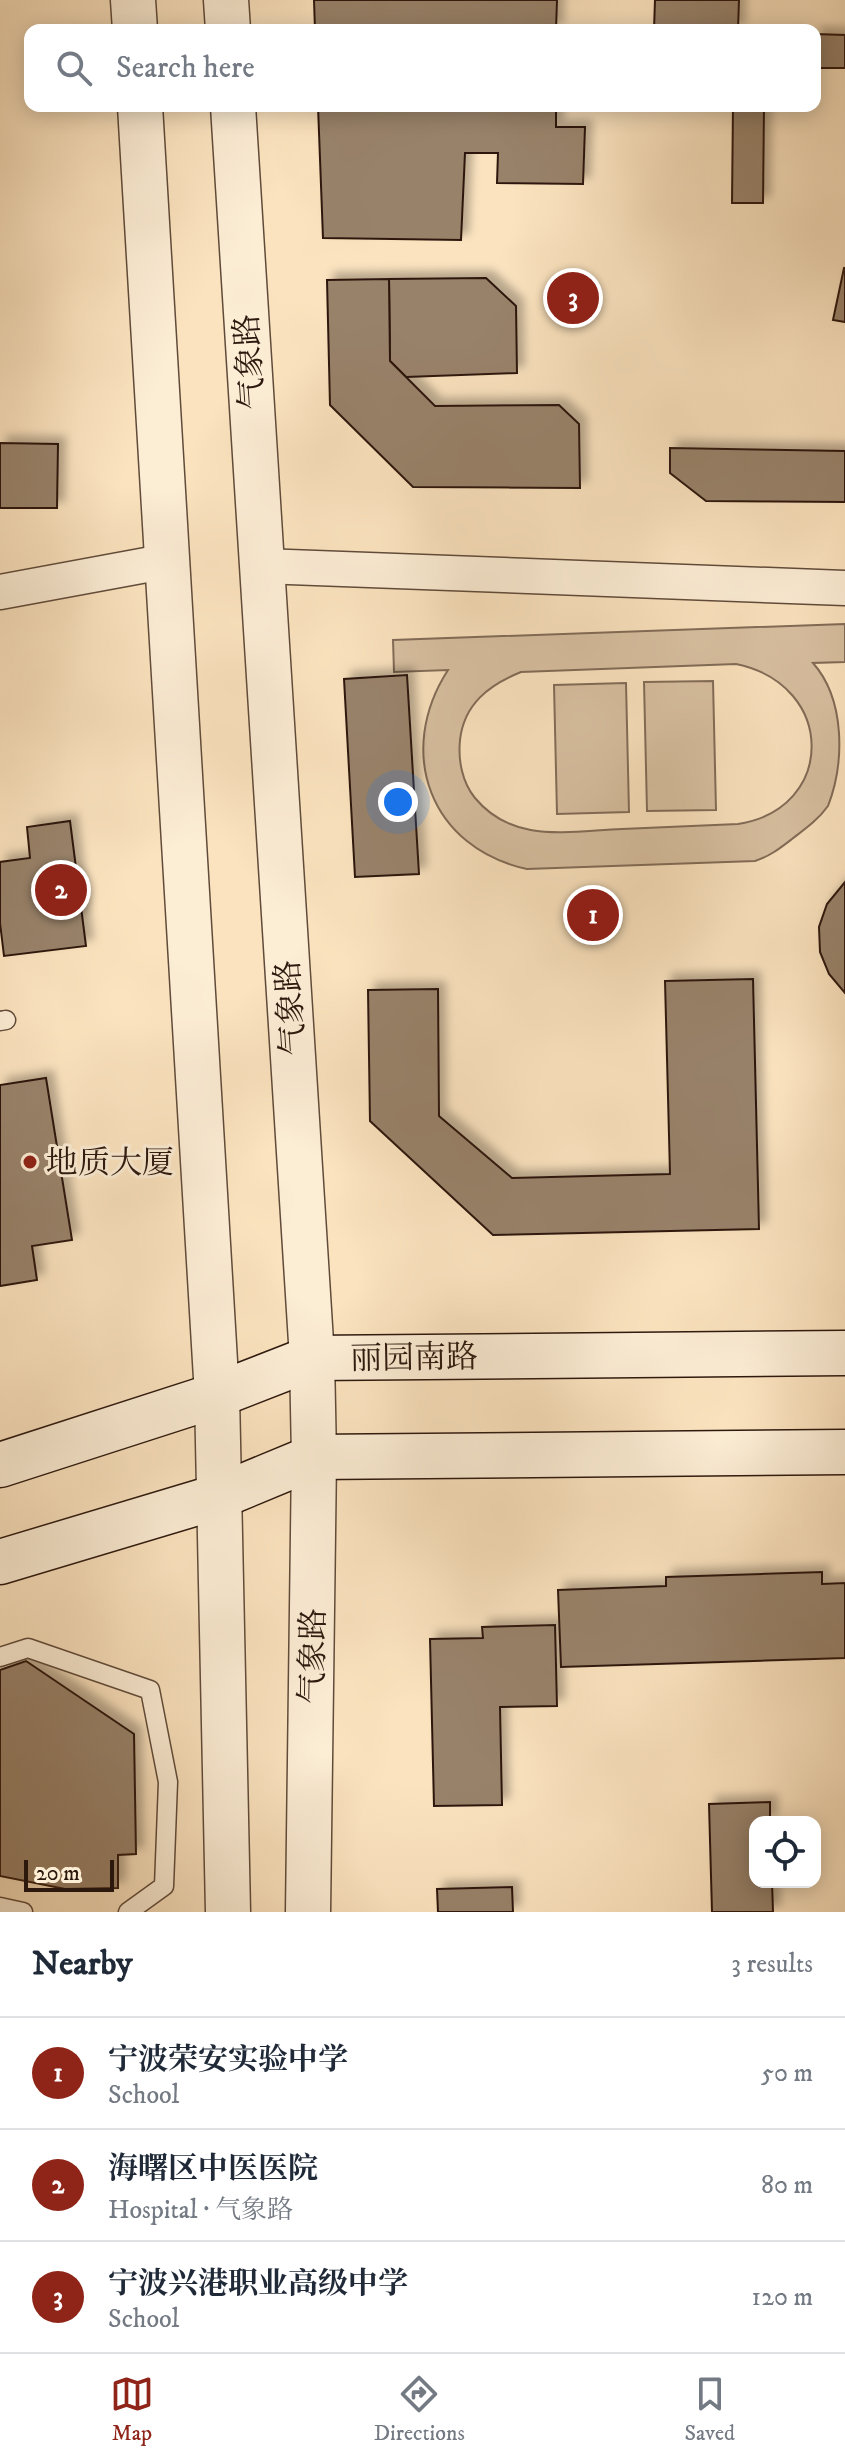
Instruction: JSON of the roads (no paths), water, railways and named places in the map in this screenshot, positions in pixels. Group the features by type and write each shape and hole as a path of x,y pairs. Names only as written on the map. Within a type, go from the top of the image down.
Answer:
{"street":[{"path":"133,0 135,24"},
{"path":"226,0 228,24"},
{"path":"140,112 217,1395 228,1912"},
{"name":"气象路","path":"233,112 312,1358 314,1457 308,1912"},
{"path":"0,592 168,561"},
{"path":"262,566 845,588"},
{"name":"丽园南路","path":"0,1465 217,1395 312,1358 845,1353"},
{"path":"0,1562 220,1496 314,1457 845,1452"}],"lane":[{"path":"0,1657 28,1648 150,1690 168,1782 164,1886 128,1912"},
{"path":"0,1907 24,1912"}],"place":[{"name":"宁波兴港职业高级中学","path":"573,298"},
{"name":"海曙区中医医院","path":"61,890"},
{"name":"宁波荣安实验中学","path":"593,915"},
{"name":"地质大厦","path":"30,1162"}]}
